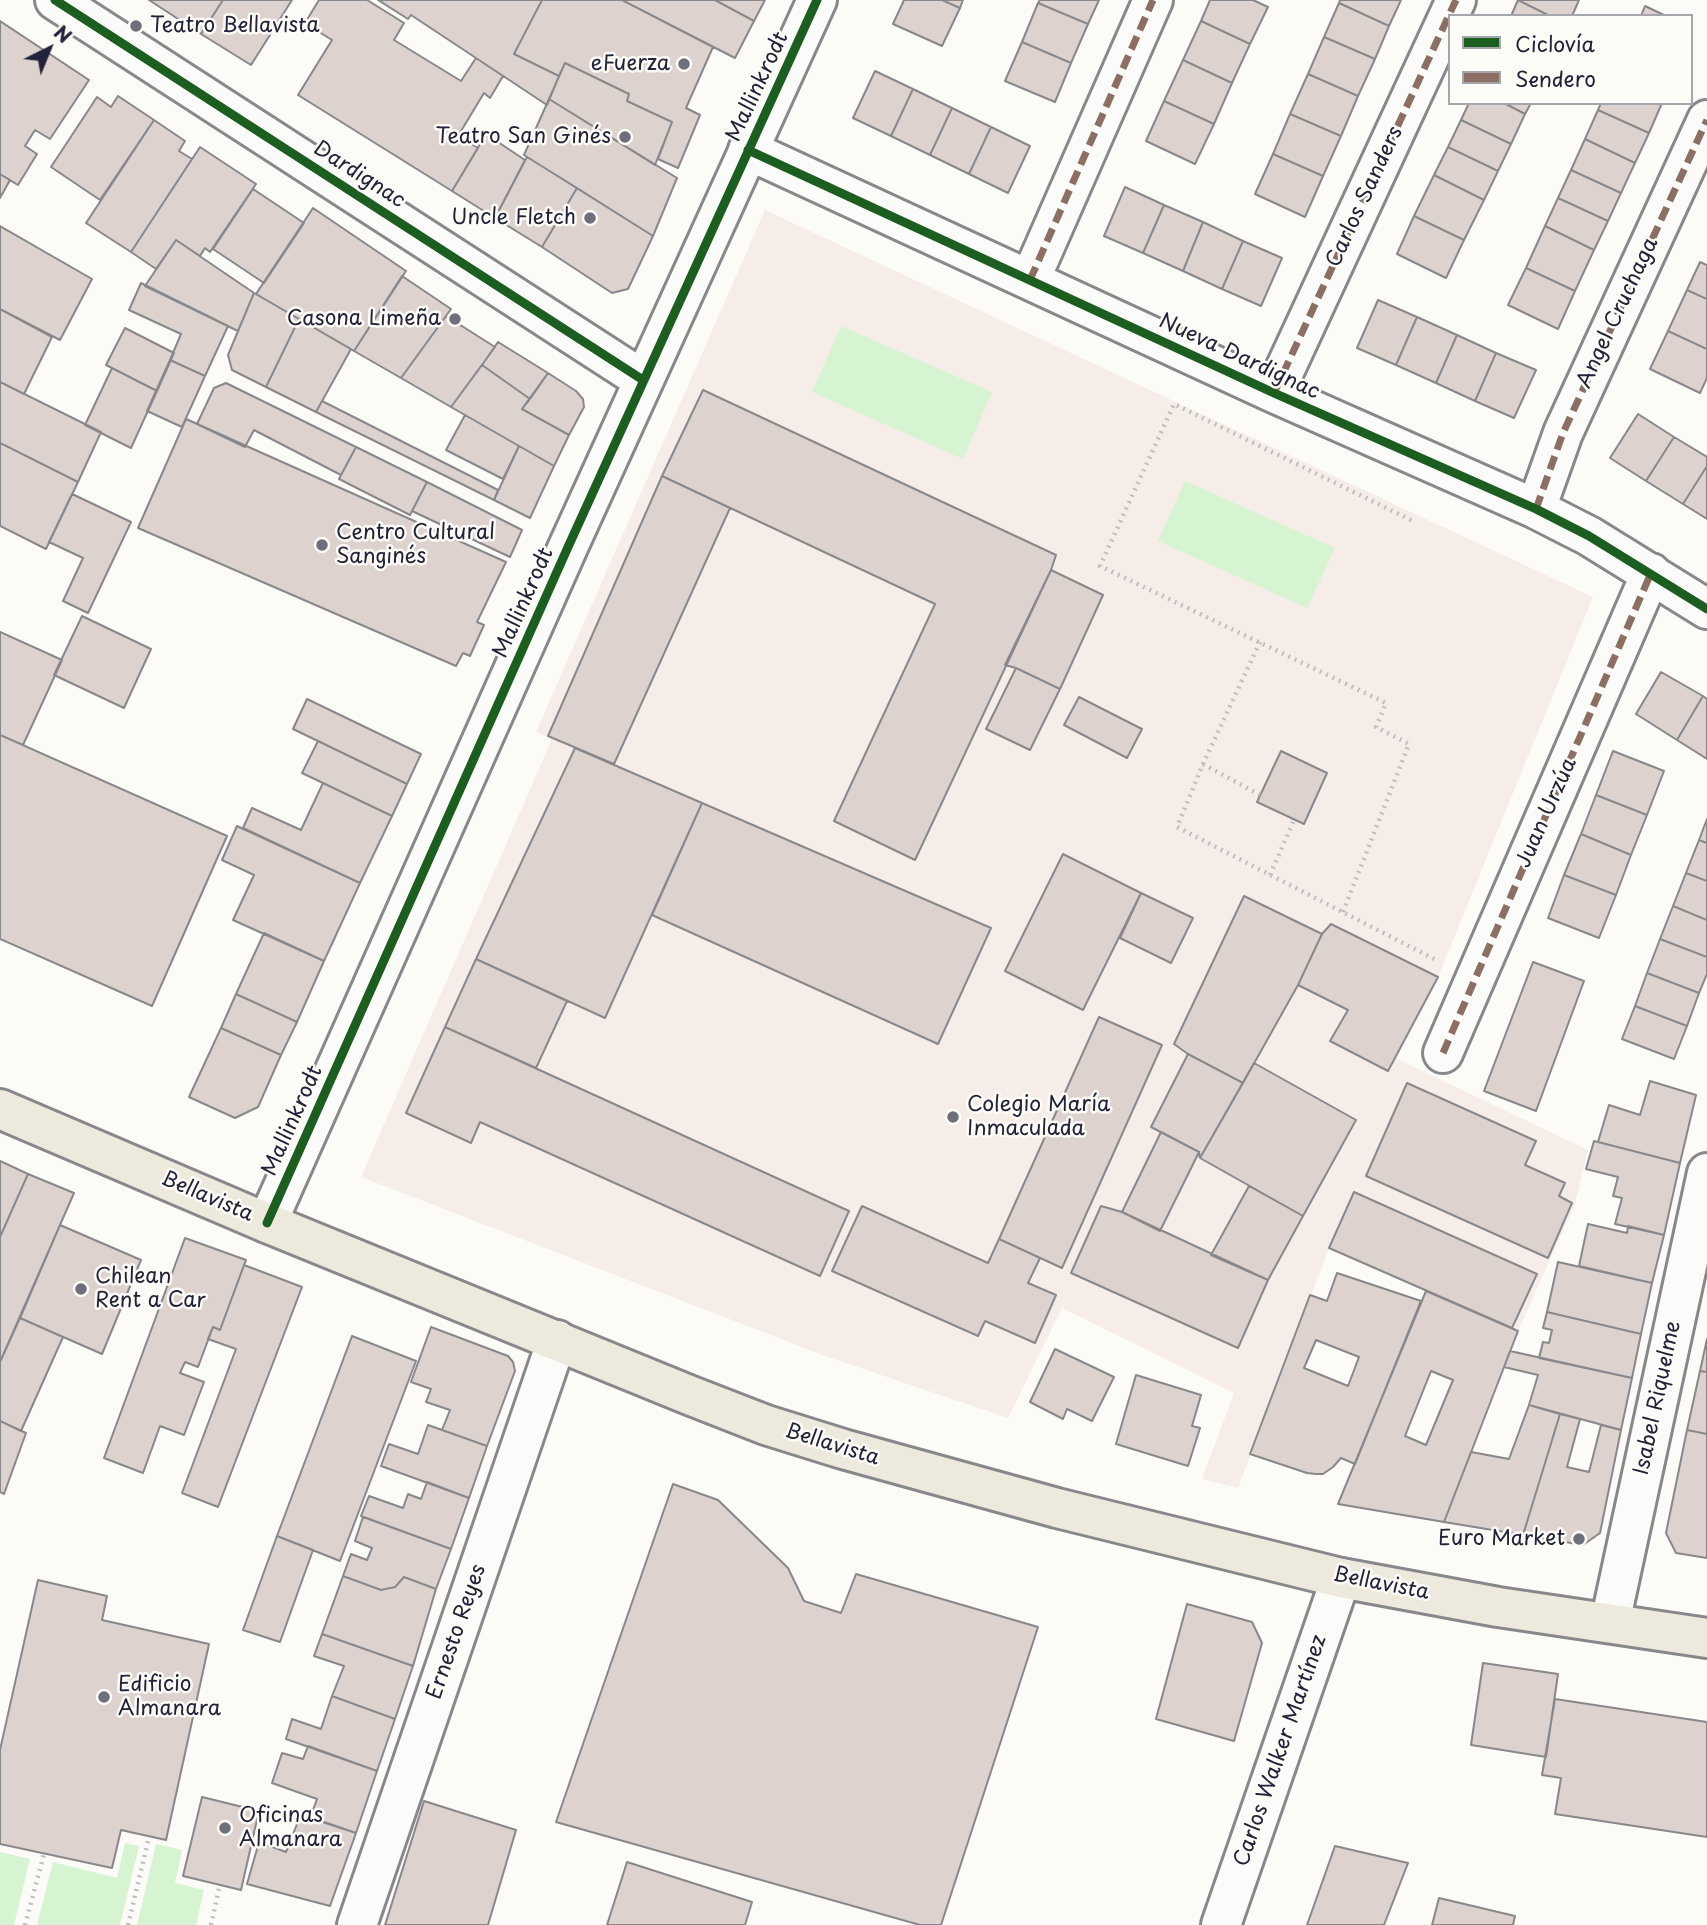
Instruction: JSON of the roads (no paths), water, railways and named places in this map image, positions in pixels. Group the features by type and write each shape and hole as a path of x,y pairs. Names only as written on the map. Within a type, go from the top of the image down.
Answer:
{"main road":[{"name":"Bellavista","path":"0,1110 267,1223 689,1395 766,1425 843,1449 947,1479 1341,1577 1498,1607 1707,1638"}],"street":[{"name":"Dardignac","path":"55,0 643,380"},
{"name":"Mallinkrodt","path":"267,1223 643,380 817,0"},
{"path":"1030,280 1153,0"},
{"name":"Carlos Sanders","path":"1274,393 1448,17"},
{"name":"Angel Cruchaga","path":"1536,509 1563,433 1707,120"},
{"name":"Nueva Dardignac","path":"748,150 1274,393 1536,509 1588,536 1707,609"},
{"name":"Juan Urzúa","path":"1443,1053 1651,573"},
{"name":"Isabel Riquelme","path":"1610,1623 1707,1173"},
{"name":"Ernesto Reyes","path":"357,1925 556,1340"},
{"name":"Carlos Walker Martínez","path":"1221,1925 1341,1577"}],"place":[{"name":"Teatro Bellavista","path":"136,26"},
{"name":"eFuerza","path":"684,64"},
{"name":"Teatro San Ginés","path":"625,137"},
{"name":"Uncle Fletch","path":"590,218"},
{"name":"Casona Limeña","path":"455,319"},
{"name":"Centro Cultural Sanginés","path":"322,545"},
{"name":"Colegio María Inmaculada","path":"953,1117"},
{"name":"Chilean Rent a Car","path":"81,1289"},
{"name":"Euro Market","path":"1579,1539"},
{"name":"Edificio Almanara","path":"104,1697"},
{"name":"Oficinas Almanara","path":"225,1828"}]}
